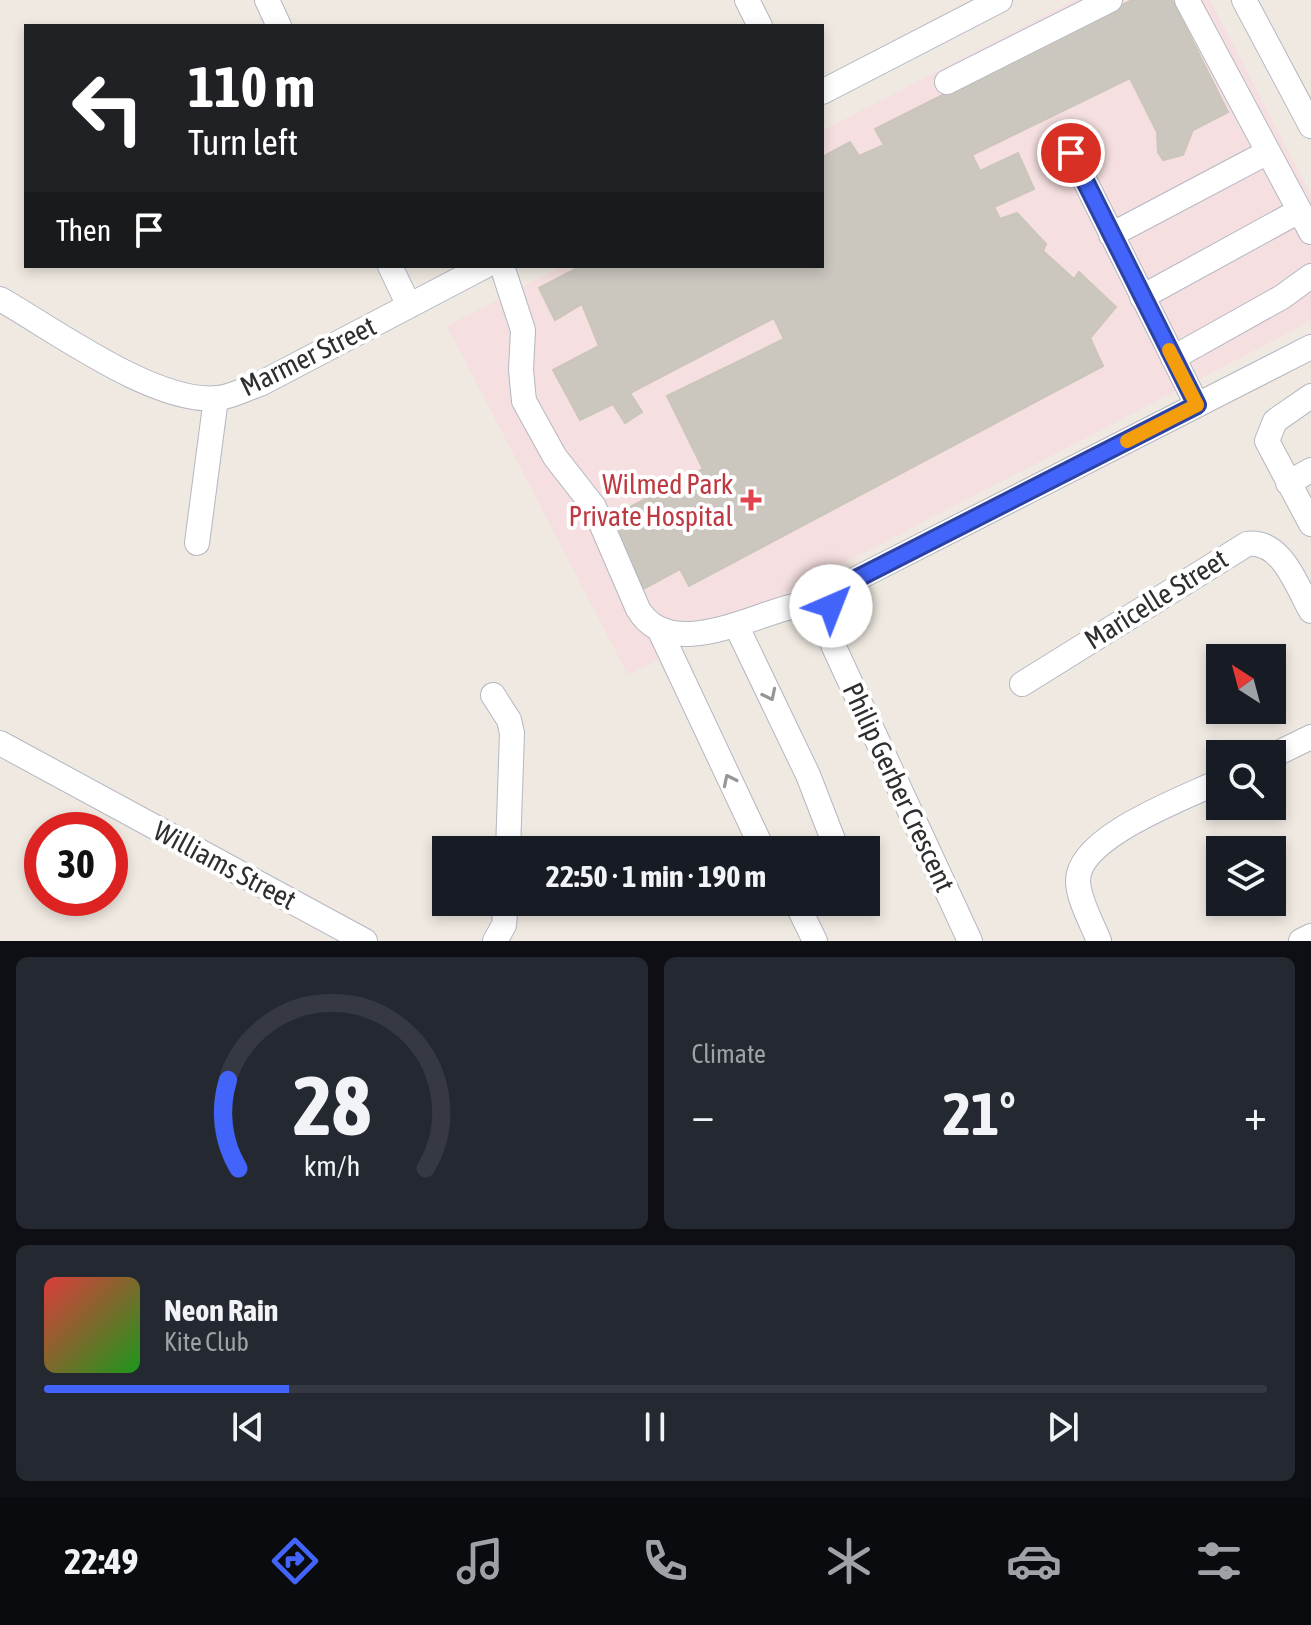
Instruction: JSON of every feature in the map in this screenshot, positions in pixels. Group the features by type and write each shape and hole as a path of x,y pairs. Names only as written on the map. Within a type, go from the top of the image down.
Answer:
{"street":[{"path":"267,0 278,24"},
{"path":"747,0 759,24"},
{"path":"824,91 1000,0"},
{"path":"947,82 1110,0"},
{"path":"1142,297 1305,222 1187,0"},
{"path":"1244,0 1311,126"},
{"path":"1273,50 1311,91"},
{"path":"1111,235 1268,152"},
{"path":"1071,153 1197,405"},
{"path":"391,268 409,306"},
{"name":"Marmer Street","path":"0,299 151,386 192,397 216,398 260,384 481,268"},
{"path":"503,268 523,330 521,370 524,401 555,457 584,490 594,507 643,618 659,629 693,633 736,625 797,606 831,606 852,581 1311,347"},
{"path":"1173,358 1282,297 1311,276"},
{"path":"1311,396 1275,421 1267,434 1268,446 1311,524"},
{"path":"197,543 216,398"},
{"path":"1288,483 1311,470"},
{"name":"Maricelle Street","path":"1022,684 1247,544 1262,544 1276,552 1311,611"},
{"name":"Philip Gerber Crescent","path":"831,606 827,629 834,647 970,941"},
{"path":"736,625 808,775 832,836"},
{"path":"659,629 756,836"},
{"path":"493,695 509,720 512,733 508,836"},
{"path":"1286,749 1311,737"},
{"name":"Williams Street","path":"0,743 365,941"},
{"path":"1099,941 1078,884 1086,858 1117,832 1206,788"},
{"path":"495,941 504,925 505,916"},
{"path":"803,916 815,941"},
{"path":"1301,941 1311,936"}],"shaded area":[{"name":"Wilmed Park Private Hospital","path":"1075,0 1210,0 1311,195 1311,321 628,675 447,326 559,268 824,268 824,130"}],"building":[{"path":"1132,0 1172,0 1228,112 1193,130 1183,155 1163,160 1158,152 1157,132 1130,78 972,155 980,171 1018,153 1034,189 994,207 1000,219 1017,213 1046,244 1043,251 1074,279 1079,272 1116,307 1090,338 1103,366 689,586 680,569 638,592 601,522 703,469 667,396 784,339 774,318 630,393 642,412 625,423 613,404 580,420 553,370 599,346 582,304 555,320 539,288 577,268 824,268 824,156 850,142 859,156 884,145 875,129"}],"slow traffic":[{"path":"1127,441 1197,405 1169,350"}],"place":[{"name":"Wilmed Park Private Hospital","path":"751,500"}],"route":[{"path":"831,606 852,581 1197,405 1071,153"}]}
